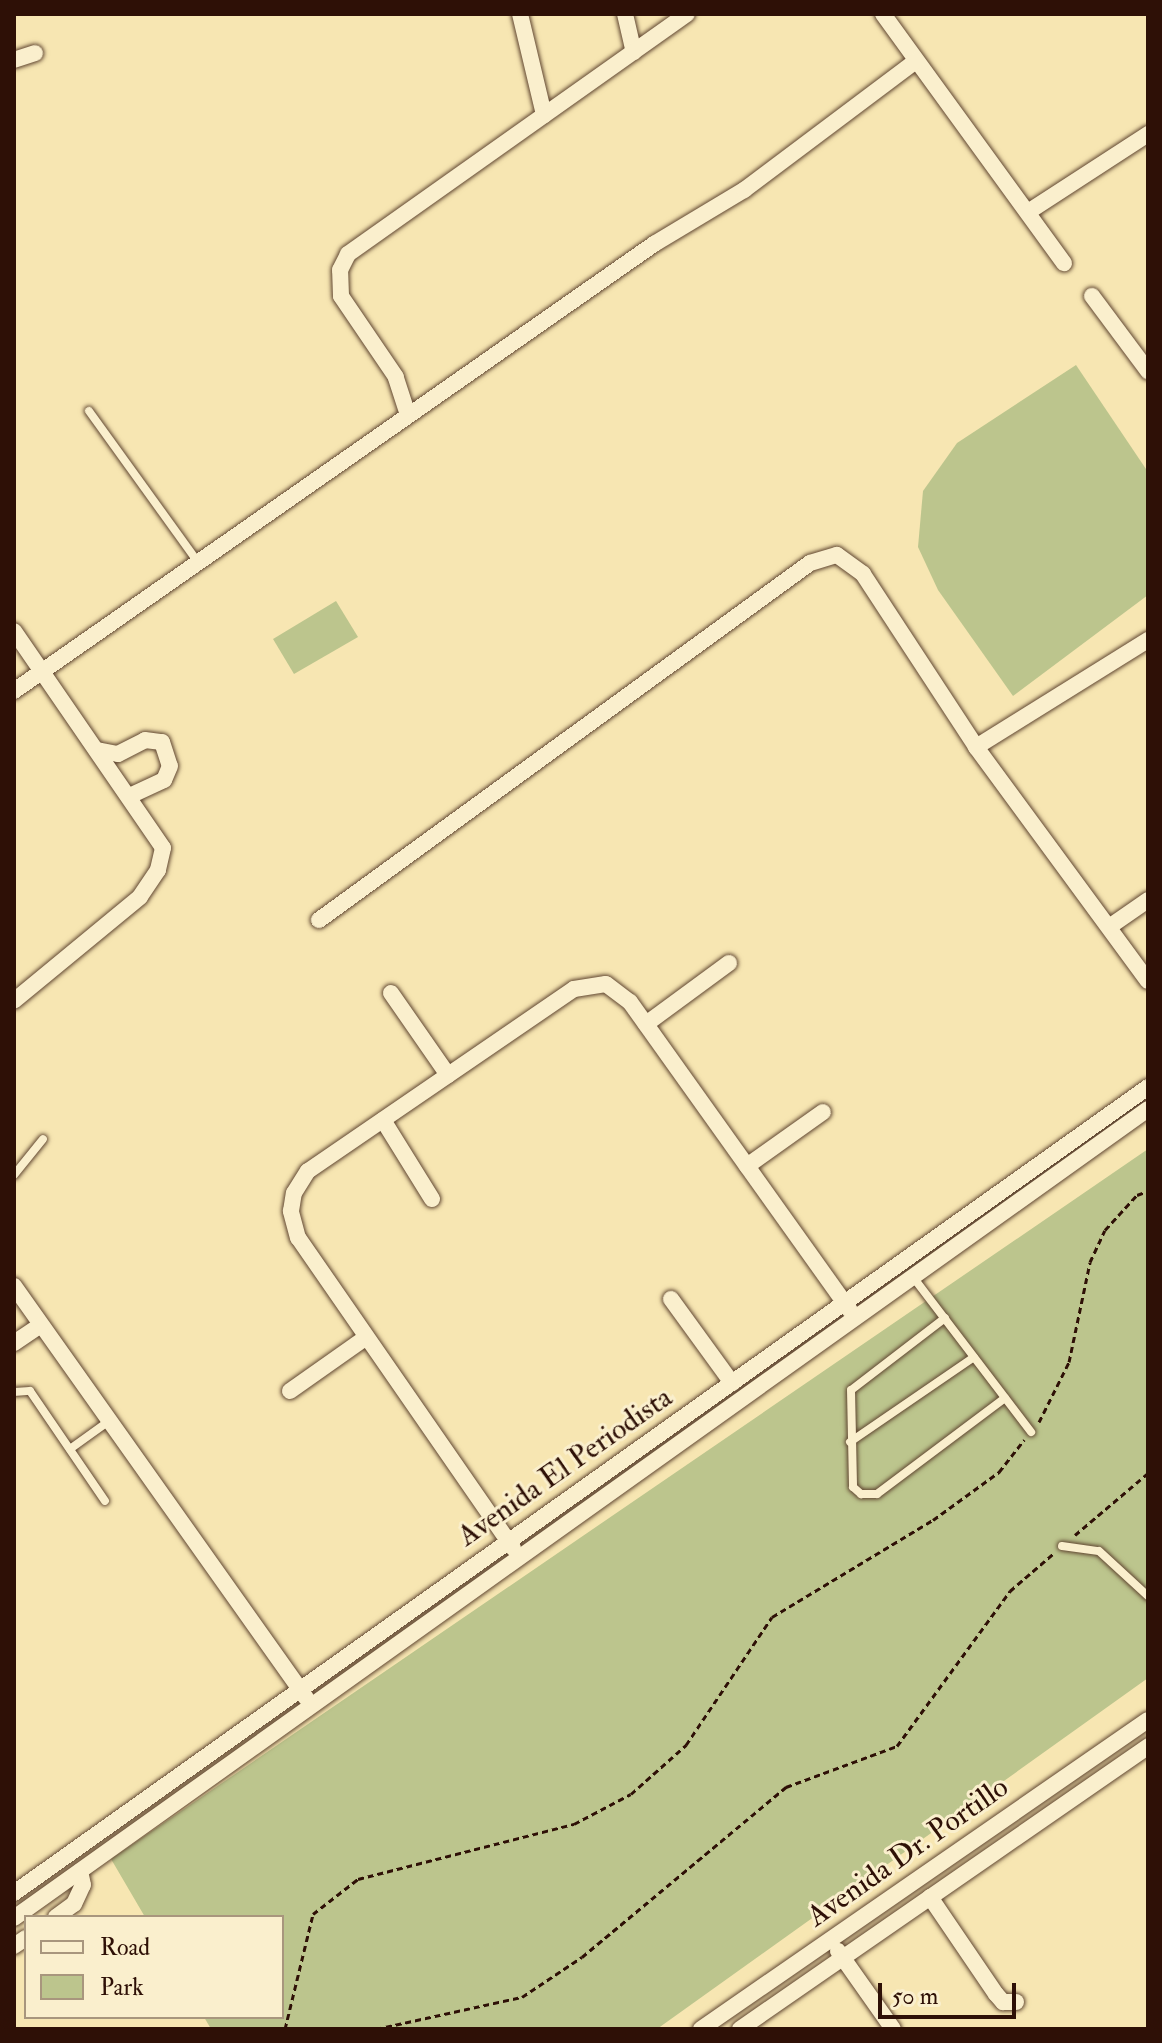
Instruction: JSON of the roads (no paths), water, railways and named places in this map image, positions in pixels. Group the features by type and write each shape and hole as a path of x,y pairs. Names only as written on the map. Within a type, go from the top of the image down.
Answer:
{"street":[{"path":"520,14 544,115"},
{"path":"625,14 634,52"},
{"path":"408,415 396,377 341,296 340,270 348,254 687,14"},
{"path":"883,14 1064,263"},
{"path":"14,60 35,53"},
{"path":"14,691 654,244 744,190 916,61"},
{"path":"1028,212 1148,134"},
{"path":"1092,296 1148,371"},
{"path":"319,920 810,563 837,555 863,574 976,747 1148,981"},
{"path":"14,631 163,848 158,870 140,897 14,1001"},
{"path":"976,747 1148,640"},
{"path":"97,750 118,754 145,740 162,742 170,766 164,780 130,796"},
{"path":"1109,927 1148,900"},
{"path":"646,1024 729,963"},
{"path":"520,1557 298,1238 291,1211 294,1193 308,1171 574,989 606,984 630,1002 855,1318"},
{"path":"391,993 448,1075"},
{"name":"Avenida El Periodista","path":"14,1893 1148,1087"},
{"path":"14,1918 1148,1109"},
{"path":"747,1166 823,1112"},
{"path":"383,1120 432,1199"},
{"path":"14,1286 311,1706"},
{"path":"671,1299 732,1383"},
{"path":"14,1343 41,1325"},
{"path":"290,1391 365,1338"},
{"name":"Avenida Dr. Portillo","path":"707,2027 1148,1720"},
{"name":"Avenida Dr. Portillo","path":"740,2029 1148,1746"},
{"path":"59,1915 74,1904 83,1885 80,1871"},
{"path":"930,1897 996,1994 1003,2002 1016,2002"},
{"path":"829,1940 893,2029"}],"lane":[{"path":"89,411 197,561"},
{"path":"14,1175 43,1139"},
{"path":"913,1277 1031,1432"},
{"path":"945,1318 851,1390 853,1487 861,1494 877,1494 1005,1398"},
{"path":"850,1442 974,1357"},
{"path":"14,1392 30,1391 105,1501"},
{"path":"70,1449 109,1421"},
{"path":"1062,1546 1099,1551 1148,1596"}]}
